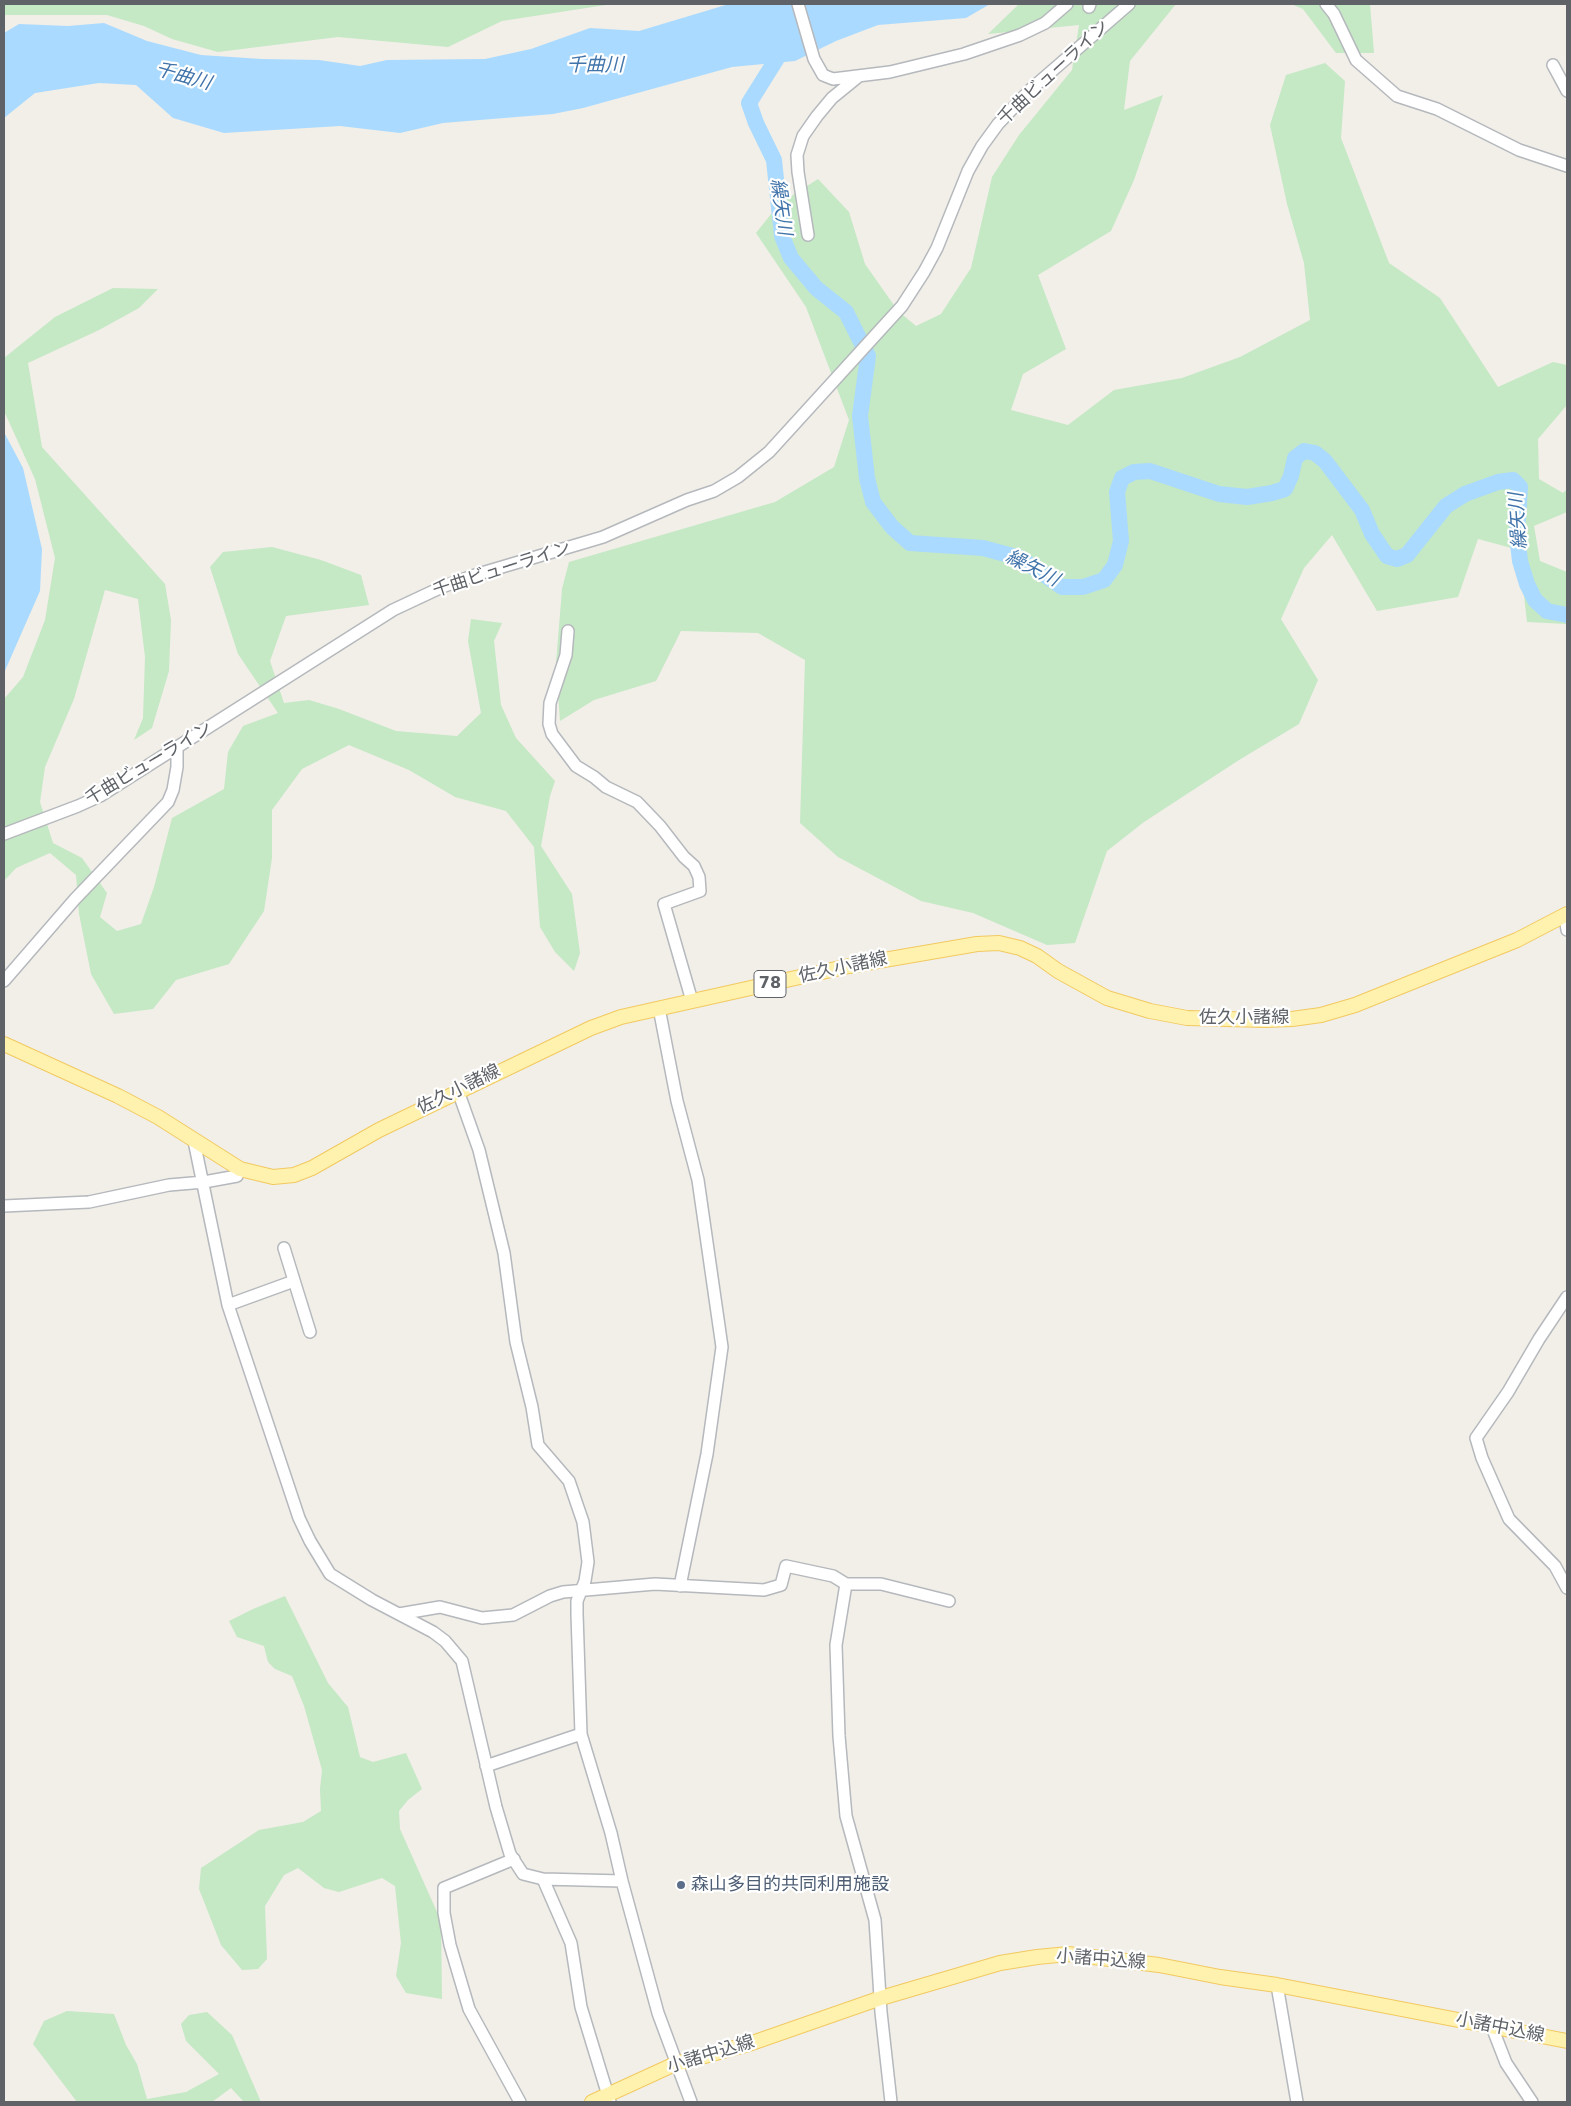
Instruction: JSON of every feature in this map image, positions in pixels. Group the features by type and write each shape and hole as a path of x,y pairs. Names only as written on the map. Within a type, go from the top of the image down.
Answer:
{"main road":[{"name":"佐久小諸線","path":"4,1044 118,1096 158,1118 240,1169 273,1177 294,1175 312,1168 379,1130 458,1091 591,1028 621,1017 849,966 977,944 999,943 1020,948 1037,956 1058,971 1108,998 1150,1011 1188,1018 1292,1019 1321,1015 1355,1005 1517,940 1566,915"},
{"name":"小諸中込線","path":"592,2102 609,2098 675,2064 749,2044 881,1998 1000,1963 1068,1954 1159,1965 1220,1977 1277,1985 1567,2041"}],"street":[{"path":"798,4 814,59 823,75 833,79 890,72 964,54 1046,24 1067,4"},
{"name":"千曲ビューライン","path":"4,834 100,796 394,610 442,587 475,575 603,537 687,500 714,491 738,477 769,452 902,306 924,272 936,248 968,171 982,146 998,124 1030,90 1130,4"},
{"path":"1326,4 1334,14 1356,60 1397,96 1437,109 1519,150 1567,166"},
{"path":"1553,65 1567,91"},
{"path":"808,235 797,155 803,136 832,98 859,76"},
{"path":"568,630 566,655 550,703 549,724 552,734 576,766 606,787 637,802 694,866 699,877 700,891 664,904 692,1001"},
{"path":"4,981 75,899 168,802 173,790 176,774 177,748"},
{"path":"1566,915 1567,930"},
{"path":"659,1008 677,1101 698,1180 722,1347 707,1454 680,1586"},
{"path":"458,1091 479,1150 504,1252 516,1342 532,1407 538,1445 569,1480 583,1522 588,1562 585,1581 577,1601 581,1734 611,1833 656,2006 675,2064 691,2102"},
{"path":"194,1141 228,1305 299,1518 310,1541 330,1574 445,1641 462,1661 496,1807 514,1859 523,1874 543,1879 622,1880"},
{"path":"4,1206 89,1202 169,1185 236,1176 240,1169"},
{"path":"284,1248 310,1332"},
{"path":"228,1305 294,1281"},
{"path":"1567,1297 1508,1392 1476,1438 1482,1458 1509,1519 1555,1566 1567,1588"},
{"path":"399,1614 440,1607 482,1618 513,1615 550,1596 582,1589 655,1584 764,1590 781,1585 786,1566 833,1576 846,1584 880,1584 949,1601"},
{"path":"846,1584 836,1645 846,1816 875,1920 891,2102"},
{"path":"486,1766 581,1734"},
{"path":"514,1859 444,1888 444,1913 461,1989 469,2009 520,2102"},
{"path":"543,1879 571,1943 582,2008 609,2098"},
{"path":"1277,1985 1297,2102"},
{"path":"1492,2027 1506,2063 1532,2102"}],"green space":[{"path":"4,4 612,4 502,21 448,47 338,37 218,52 172,39 144,26 107,15 4,15"},
{"path":"1019,4 1176,4 1130,61 1124,110 1163,95 1134,180 1111,231 1038,275 1066,349 1023,374 1011,410 1068,425 1114,390 1182,378 1240,357 1310,320 1304,263 1287,204 1270,125 1286,75 1325,63 1345,81 1341,138 1389,263 1440,298 1498,387 1553,362 1567,365 1567,405 1538,439 1539,479 1563,493 1567,489 1567,512 1534,526 1540,561 1567,572 1567,624 1527,622 1519,550 1478,539 1458,597 1377,611 1332,535 1304,568 1281,619 1318,680 1299,724 1239,760 1144,822 1107,851 1075,943 1047,945 973,913 921,901 838,857 800,823 805,660 758,633 681,631 656,681 594,700 560,721 556,664 562,589 569,562 775,502 834,467 849,420 806,307 756,233 779,204 818,179 849,212 865,264 898,311 916,326 941,314 971,268 992,177 1019,135 1072,70 1079,25 988,34"},
{"path":"1291,4 1370,4 1374,53 1336,53 1303,9"},
{"path":"113,288 158,289 139,308 99,330 28,363 42,447 165,584 171,620 169,671 152,728 134,740 143,718 145,657 138,599 105,590 74,699 45,767 40,802 53,843 82,858 107,893 100,917 117,931 141,924 154,887 172,818 224,789 228,752 243,726 278,713 238,654 210,567 223,552 272,547 321,560 361,575 369,605 286,616 270,661 284,703 309,700 339,709 396,731 457,736 481,713 468,641 471,619 502,623 494,641 501,705 516,738 555,781 550,796 541,846 572,894 580,953 574,971 555,952 540,927 534,847 506,811 455,797 409,770 349,745 302,769 272,810 272,858 264,911 229,964 176,980 153,1009 114,1014 91,974 79,914 76,875 50,853 16,868 4,881 4,699 23,677 45,620 55,558 35,479 4,411 4,358 55,317"},
{"path":"285,1596 328,1683 348,1707 360,1757 373,1762 406,1753 422,1789 408,1800 399,1811 400,1829 441,1921 442,1999 406,1993 396,1976 401,1943 395,1886 382,1878 339,1892 324,1888 298,1868 284,1875 265,1906 267,1959 258,1969 242,1970 221,1945 199,1889 201,1868 259,1830 303,1822 321,1811 320,1789 322,1770 304,1706 292,1676 275,1669 268,1662 264,1646 237,1637 229,1621"},
{"path":"67,2011 114,2014 126,2045 137,2064 147,2099 186,2092 219,2074 186,2041 181,2024 189,2015 207,2012 232,2035 261,2102 244,2102 231,2088 212,2102 77,2102 33,2044 44,2021"}],"water":[{"name":"千曲川","path":"729,4 990,4 966,18 878,25 836,41 795,61 732,67 583,108 553,114 443,123 400,133 340,126 224,133 173,118 136,85 99,83 35,93 4,118 4,33 19,24 68,26 104,23 147,41 201,55 319,60 360,66 387,60 485,59 531,49 590,28 639,31"},
{"path":"4,432 23,468 42,549 40,591 4,673"}],"waterway":[{"name":"繰矢川","path":"790,47 779,55 749,103 756,123 774,160 782,236 791,258 816,288 846,312 868,356 860,416 867,478 873,502 892,527 910,543 983,548 1020,558 1062,587 1083,587 1104,580 1115,565 1121,541 1117,492 1122,478 1134,472 1150,471 1219,494 1247,497 1285,489 1291,476 1295,458 1304,451 1315,453 1325,461 1362,510 1372,534 1387,556 1397,559 1407,555 1446,506 1465,494 1498,482 1513,480 1520,487 1517,534 1520,561 1527,584 1535,600 1547,611 1567,615"}],"place":[{"name":"森山多目的共同利用施設","path":"681,1885"}]}
